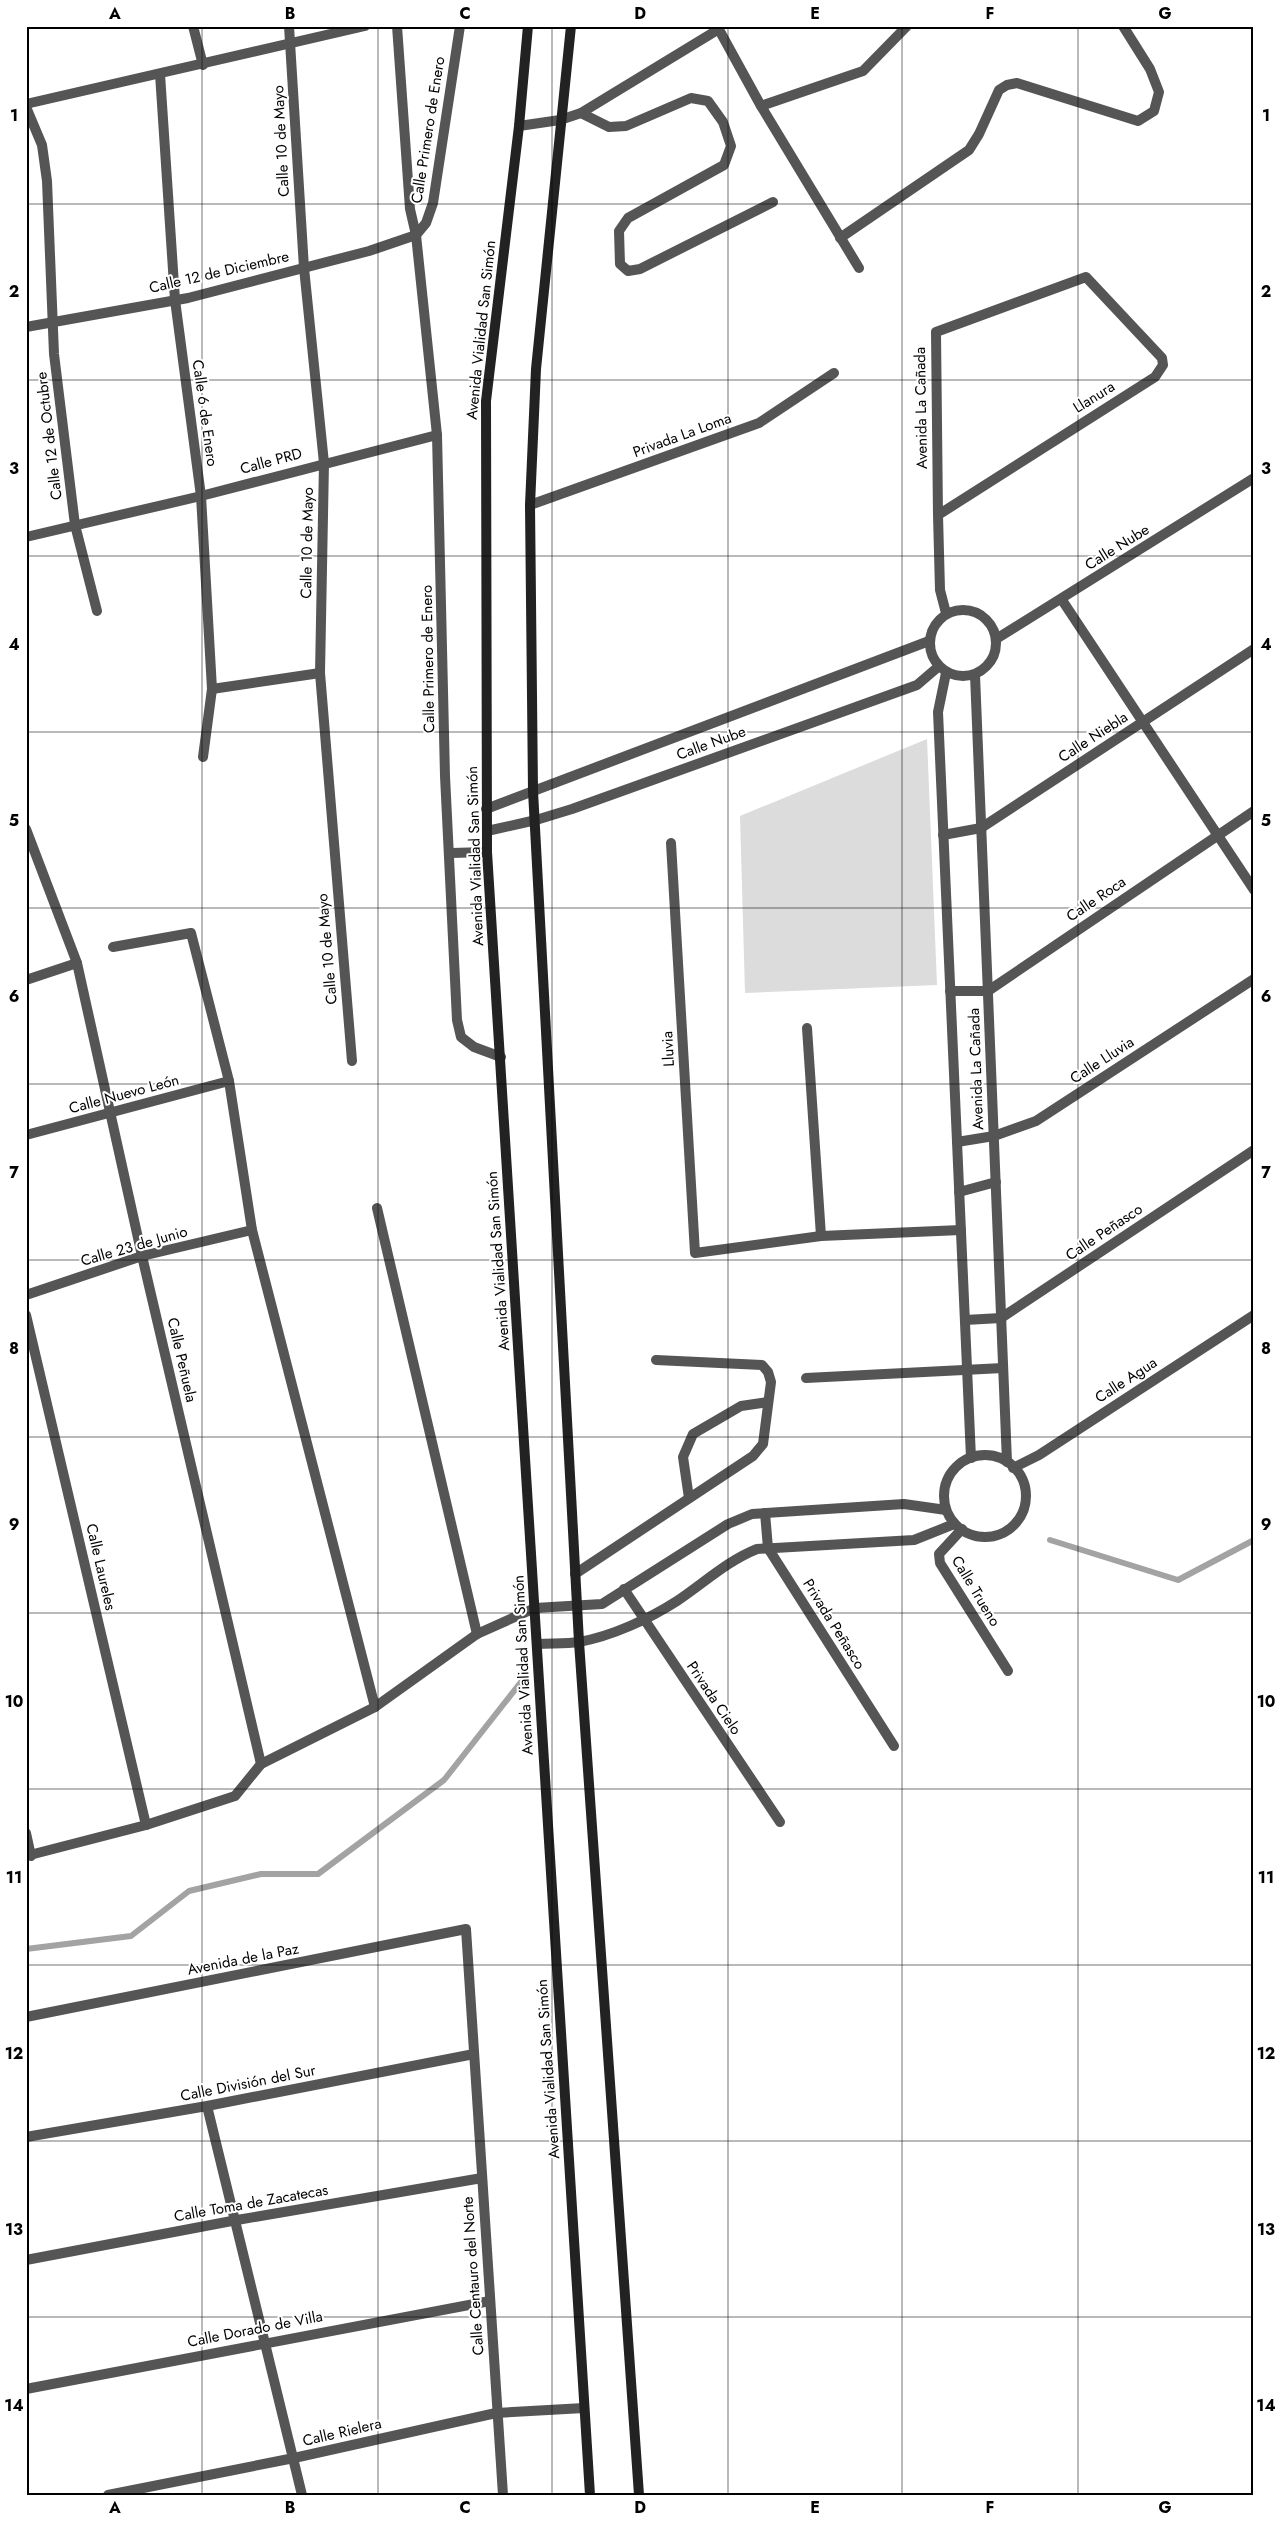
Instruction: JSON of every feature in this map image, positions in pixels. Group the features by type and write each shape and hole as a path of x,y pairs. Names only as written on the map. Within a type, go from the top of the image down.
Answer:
{"main road":[{"name":"Avenida Vialidad San Simón","path":"528,26 519,126 486,402 487,852 590,2495"},
{"path":"571,26 536,369 530,505 533,791 579,1642 639,2495"}],"street":[{"path":"193,26 203,65"},
{"name":"Calle 10 de Mayo","path":"289,26 304,268 324,463 320,672 352,1061"},
{"path":"26,106 365,26"},
{"name":"Calle Primero de Enero","path":"397,26 403,132 410,209 416,235 437,435 445,776 451,853 457,1020 461,1036 474,1047 501,1057"},
{"name":"Calle Primero de Enero","path":"416,235 426,223 433,203 460,26"},
{"path":"761,106 863,71 907,26"},
{"path":"840,238 968,150 979,134 998,90 1007,85 1017,83 1138,121 1154,111 1159,92 1150,69 1123,26"},
{"path":"519,126 560,120 581,113 718,28 761,106 859,268"},
{"name":"Calle 6 de Enero","path":"160,74 175,300 201,496 212,689 203,757"},
{"path":"581,113 609,127 626,126 691,98 708,101 724,122 731,146 724,164 628,218 619,231 620,264 628,271 640,269 773,202"},
{"name":"Calle 12 de Octubre","path":"26,106 35,122 42,145 47,181 54,354 75,525 97,612"},
{"name":"Calle 12 de Diciembre","path":"26,327 175,300 369,252 416,235"},
{"name":"Avenida La Cañada","path":"946,614 940,590 936,332 1086,277"},
{"name":"Llanura","path":"938,514 1155,376 1163,366 1162,358 1086,277"},
{"name":"Privada La Loma","path":"530,505 759,423 834,373"},
{"name":"Calle PRD","path":"26,537 201,496 437,435"},
{"name":"Calle Nube","path":"996,640 1254,478"},
{"path":"1062,600 1254,890"},
{"path":"962,609 972,611 986,618 993,629 996,640 994,655 988,665 975,675 958,677 942,670 931,657 929,642 933,627 946,614 962,609"},
{"name":"Calle Nube","path":"486,808 929,642"},
{"name":"Calle Niebla","path":"943,835 981,828 1254,649"},
{"name":"Calle Nube","path":"487,831 536,820 917,685 942,670"},
{"name":"Avenida La Cañada","path":"942,670 938,712 971,1458"},
{"path":"212,689 320,672"},
{"name":"Avenida La Cañada","path":"975,675 1003,1368 1010,1465"},
{"name":"Calle Roca","path":"988,991 1254,811"},
{"name":"Calle Peñuela","path":"26,829 77,963 142,1256 262,1764"},
{"name":"Lluvia","path":"671,843 695,1253 821,1236"},
{"path":"451,853 487,852"},
{"path":"113,947 191,933 229,1082 252,1230 375,1707"},
{"path":"26,980 77,963"},
{"name":"Calle Lluvia","path":"957,1142 994,1136 1036,1121 1254,979"},
{"path":"950,992 988,991"},
{"path":"807,1028 821,1236 961,1230"},
{"name":"Calle Nuevo León","path":"26,1135 229,1082"},
{"name":"Calle Peñasco","path":"1001,1318 1254,1150"},
{"path":"959,1192 996,1182"},
{"path":"377,1208 477,1634"},
{"name":"Calle 23 de Junio","path":"26,1295 142,1256 252,1230"},
{"name":"Calle Laureles","path":"26,1315 146,1825"},
{"name":"Calle Agua","path":"1010,1465 1039,1455 1254,1316"},
{"path":"965,1320 1001,1318"},
{"path":"575,1574 753,1456 763,1444 771,1382 768,1372 762,1365 656,1360"},
{"path":"806,1378 1003,1368"},
{"path":"689,1498 683,1457 693,1434 741,1406 768,1402"},
{"path":"993,1456 1010,1465 1019,1473 1024,1485 1025,1502 1020,1518 1005,1532 991,1537 973,1536 958,1527 946,1510 944,1494 947,1480 955,1468 971,1458 993,1456"},
{"path":"26,1834 29,1856 146,1825 235,1796 262,1764 375,1707 477,1634 535,1608 602,1604 728,1524 752,1514 904,1504 946,1510"},
{"name":"Privada Peñasco","path":"765,1513 768,1548 894,1746"},
{"path":"537,1644 579,1642 608,1634 642,1620 676,1602 740,1556 757,1549 914,1540 958,1527"},
{"name":"Calle Trueno","path":"958,1527 938,1554 940,1563 1008,1671"},
{"name":"Privada Cielo","path":"624,1590 642,1620 780,1822"},
{"name":"Avenida de la Paz","path":"26,2017 466,1929"},
{"name":"Calle Centauro del Norte","path":"466,1929 496,2414 503,2495"},
{"name":"Calle División del Sur","path":"26,2137 207,2106 474,2054"},
{"path":"207,2106 237,2220 302,2495"},
{"name":"Calle Toma de Zacatecas","path":"26,2260 237,2220 482,2178"},
{"name":"Calle Dorado de Villa","path":"26,2389 265,2342 490,2301"},
{"name":"Calle Rielera","path":"108,2495 294,2458 496,2414 584,2408"}],"shaded area":[{"path":"927,739 937,985 745,993 740,816"}],"waterway":[{"path":"1050,1540 1178,1580 1254,1540"},
{"path":"26,1949 131,1936 189,1891 261,1874 318,1874 444,1780 521,1682"}]}
